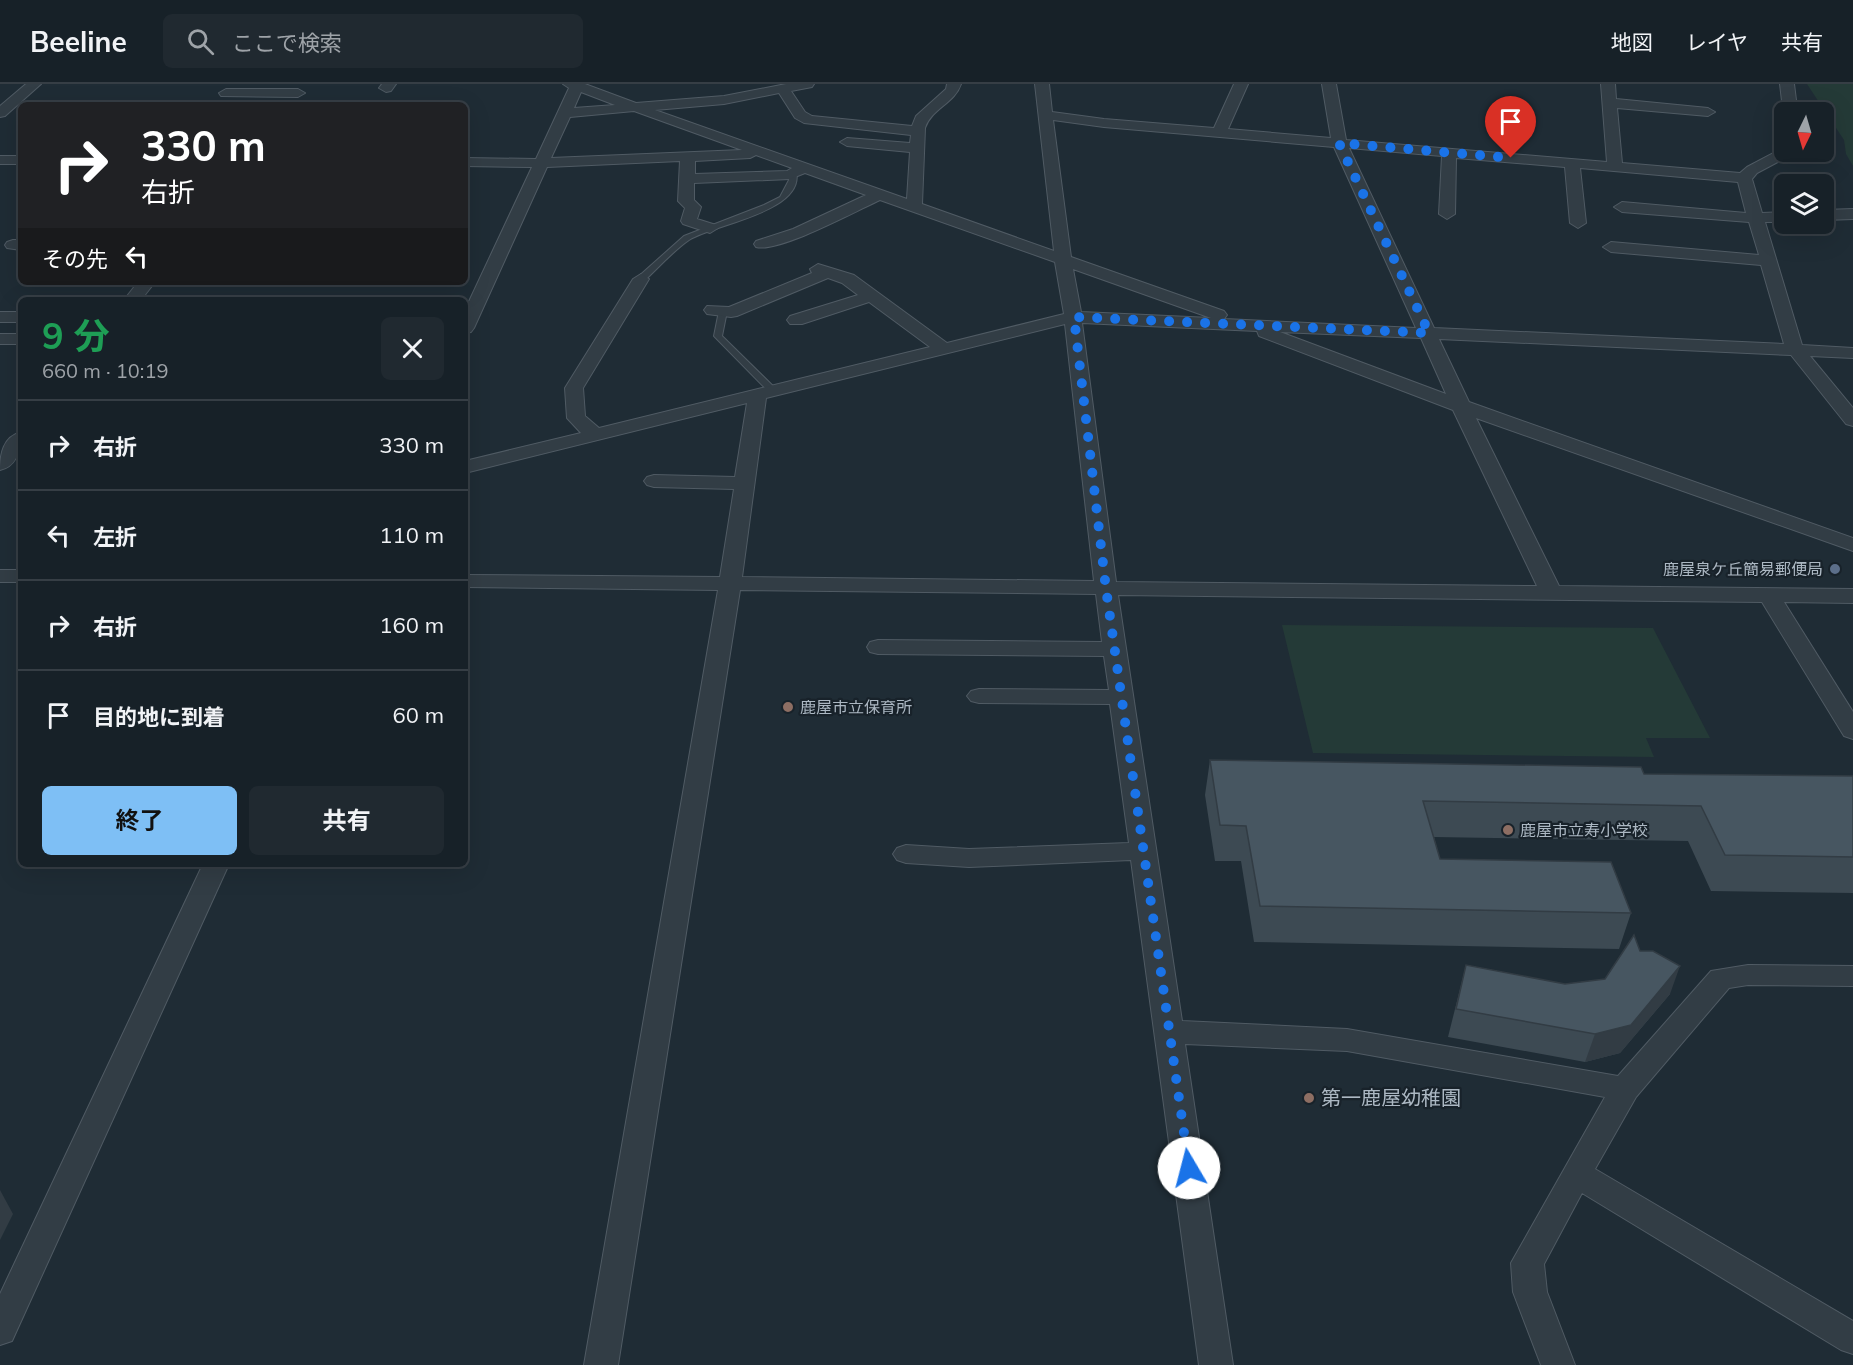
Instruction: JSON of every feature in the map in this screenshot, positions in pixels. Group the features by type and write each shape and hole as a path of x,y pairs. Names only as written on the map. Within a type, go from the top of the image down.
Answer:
{"street":[{"path":"0,113 34,84"},
{"path":"565,113 724,100 807,84"},
{"path":"914,208 917,131 921,119 952,90 954,84"},
{"path":"1042,84 1063,261 1074,317 1106,589 1216,1365"},
{"path":"1219,133 1240,84"},
{"path":"1329,84 1339,143 1551,593"},
{"path":"1608,84 1616,167"},
{"path":"1787,84 1791,102"},
{"path":"468,322 565,113 575,85 765,153 799,170 878,195 1242,324 1461,406 1853,545"},
{"path":"226,93 302,89"},
{"path":"291,102 302,89"},
{"path":"783,90 800,115 809,120 917,131"},
{"path":"1610,103 1708,112"},
{"path":"1046,115 1104,123 1744,178 1752,170 1774,158"},
{"path":"846,141 917,148"},
{"path":"468,162 542,163 765,153"},
{"path":"1448,214 1449,153"},
{"path":"688,157 686,201 693,207 689,221 710,228"},
{"path":"0,160 18,160"},
{"path":"1572,163 1578,223"},
{"path":"687,179 799,170"},
{"path":"1744,178 1794,348 1853,420"},
{"path":"762,244 800,232 878,195"},
{"path":"1622,207 1756,218 1774,217"},
{"path":"1834,216 1852,217"},
{"path":"1611,247 1769,261"},
{"path":"718,310 731,312 823,270 848,279 944,349"},
{"path":"595,435 576,418 574,388 640,279"},
{"path":"134,297 144,285"},
{"path":"796,320 871,296"},
{"path":"0,317 18,317"},
{"path":"468,466 1074,317 1853,352"},
{"path":"0,339 18,339"},
{"path":"601,1365 745,483 765,393"},
{"path":"0,464 18,442"},
{"path":"654,480 745,483"},
{"path":"0,576 18,576"},
{"path":"468,581 1853,596"},
{"path":"1769,595 1853,731"},
{"path":"878,647 1115,649"},
{"path":"979,696 1122,697"},
{"path":"906,854 969,858 1144,851"},
{"path":"0,1330 215,867"},
{"path":"1558,1365 1530,1292 1527,1263 1625,1089 1721,978 1748,975 1853,976"},
{"path":"1170,1032 1347,1040 1625,1089"},
{"path":"1576,1174 1853,1340"}],"lane":[{"path":"640,279 687,238 767,207 783,198 799,170"},
{"path":"718,310 718,336 765,393"}],"green space":[{"path":"1807,84 1853,84 1853,166 1846,154 1844,140 1834,125 1834,102 1819,102"},
{"path":"1282,625 1653,628 1710,738 1646,738 1654,757 1313,753"}],"building":[{"path":"1210,760 1641,767 1644,774 1853,776 1853,857 1725,855 1701,806 1423,801 1440,859 1611,862 1631,913 1260,906 1246,826 1220,825"},
{"path":"1634,935 1640,951 1653,951 1680,966 1631,1025 1595,1034 1456,1009 1466,965 1565,984 1605,979"}],"place":[{"name":"鹿屋泉ケ丘簡易郵便局","path":"1835,569"},
{"name":"鹿屋市立保育所","path":"788,707"},
{"name":"鹿屋市立寿小学校","path":"1508,830"},
{"name":"第一鹿屋幼稚園","path":"1309,1098"}],"route":[{"path":"1189,1168 1106,589 1074,317 1429,333 1339,143 1511,158"}]}
